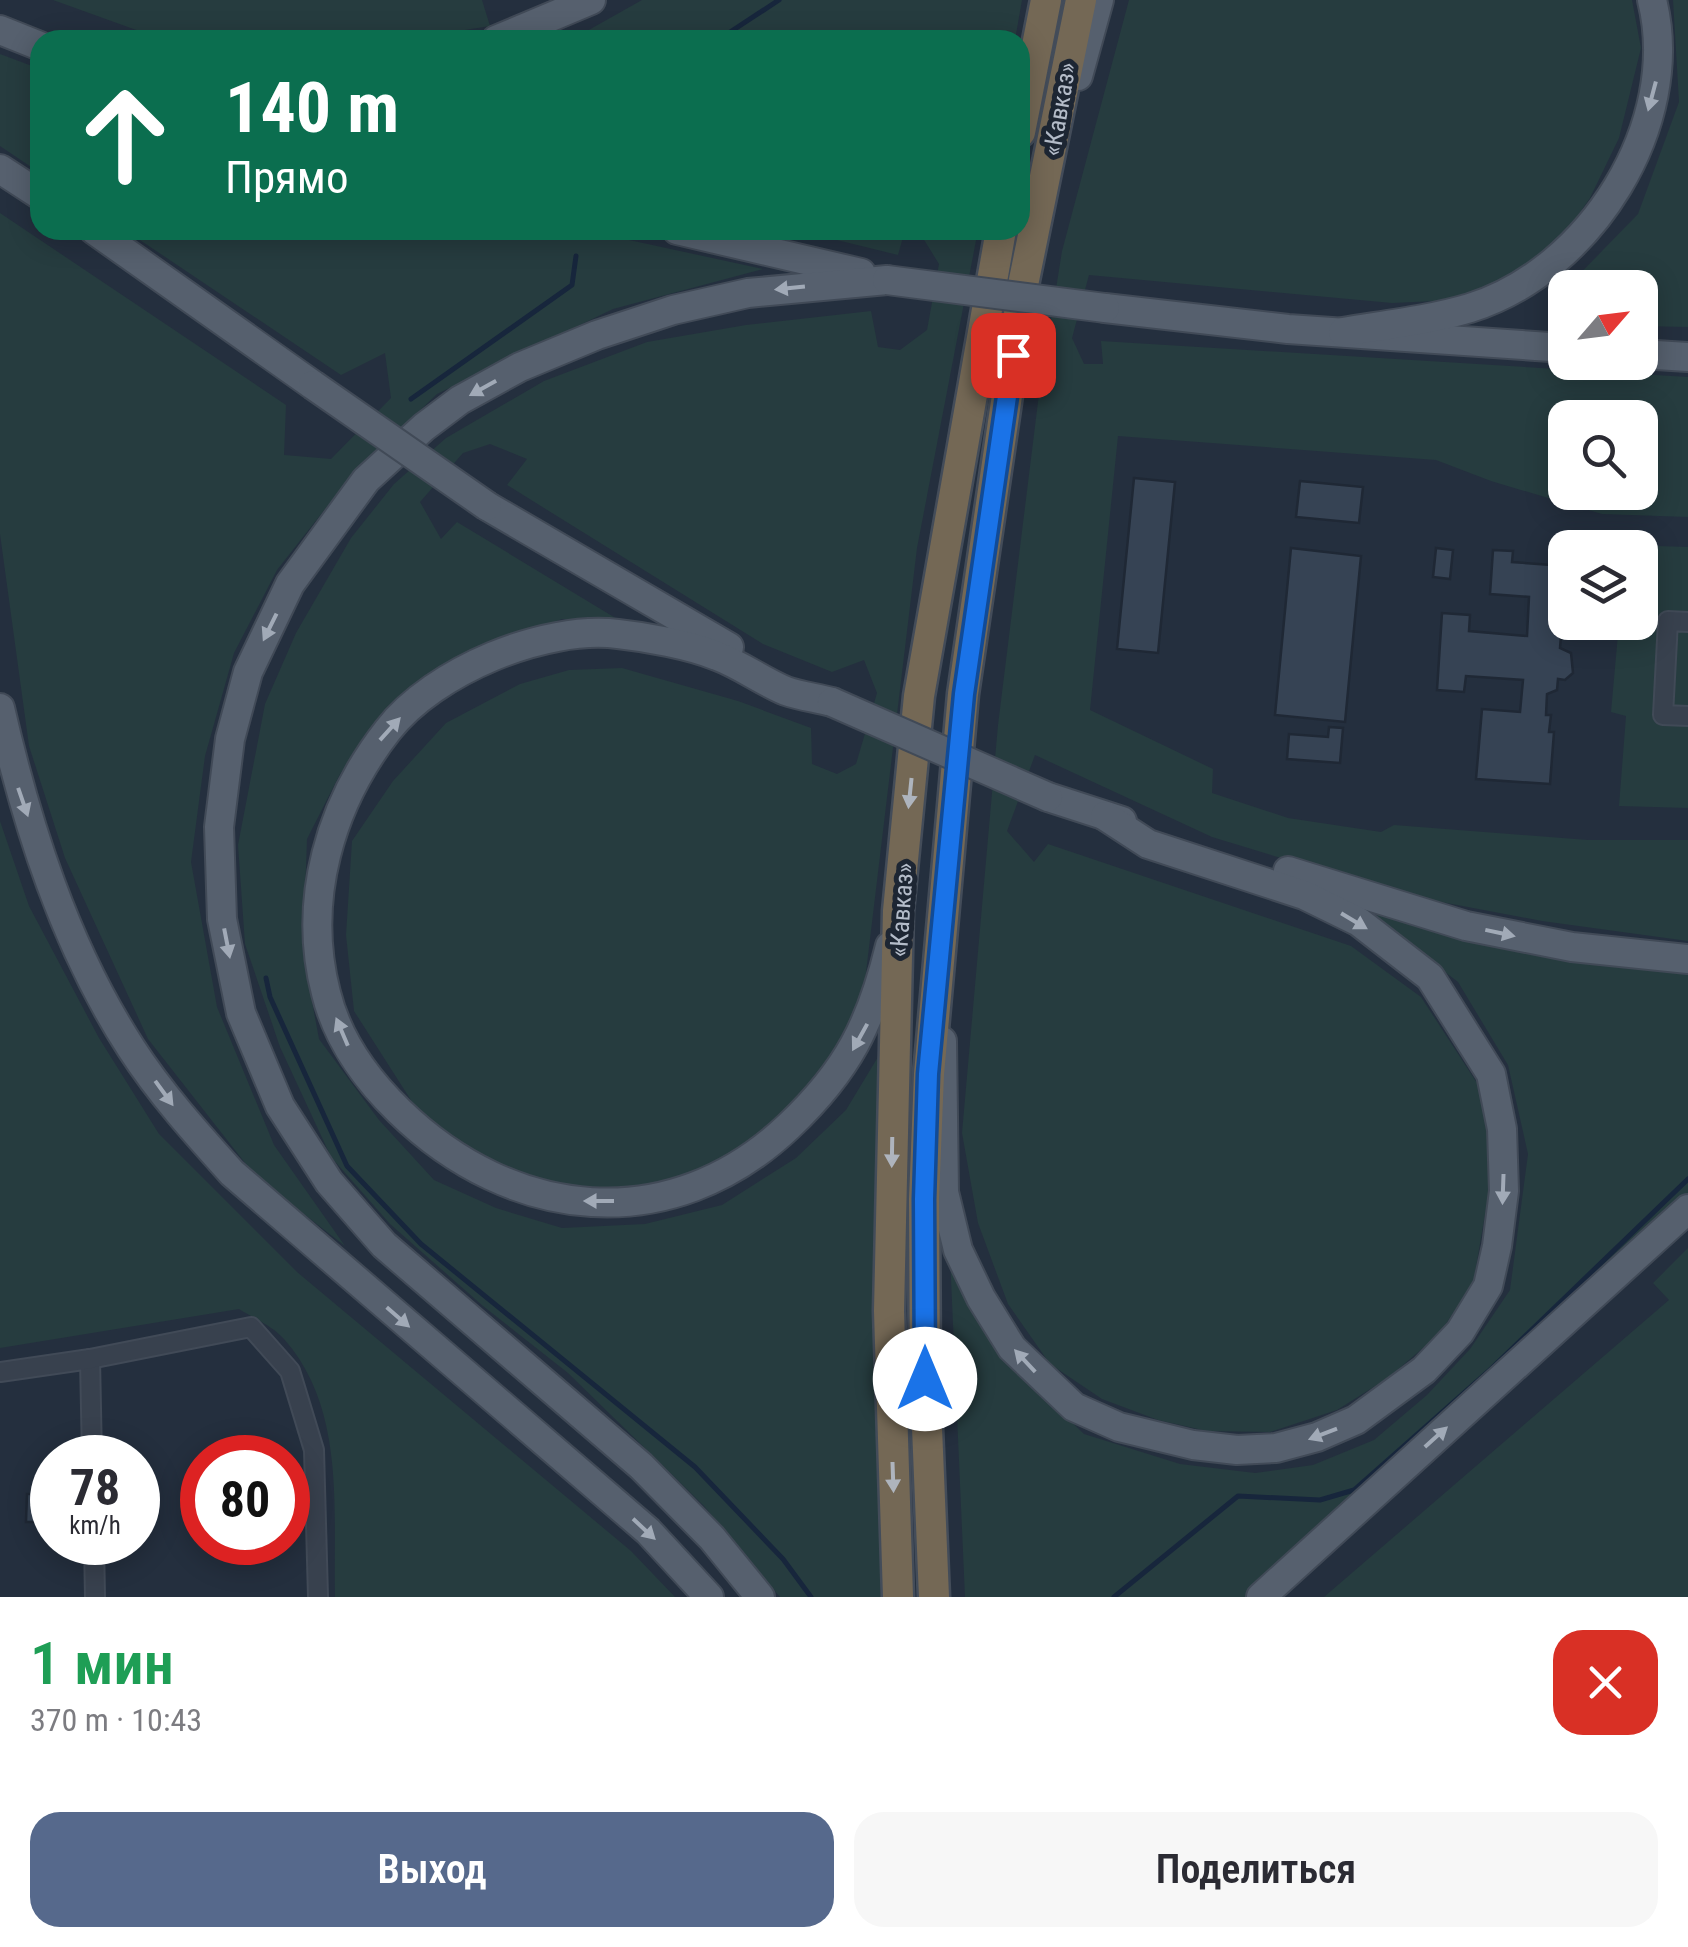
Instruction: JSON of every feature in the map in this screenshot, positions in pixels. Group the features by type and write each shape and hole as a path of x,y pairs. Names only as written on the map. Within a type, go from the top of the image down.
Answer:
{"highway":[{"name":"«Кавказ»","path":"1030,81 1046,0"},
{"name":"«Кавказ»","path":"934,1597 925,1379 928,1074 966,674 1024,280 1047,178 1064,72 1082,0"},
{"name":"«Кавказ»","path":"898,1597 889,1311 898,911 919,696 999,240"}],"main road":[{"path":"520,30 590,0"},
{"path":"1047,178 1100,0"},
{"path":"1343,332 1472,308 1517,287 1561,258 1584,234 1622,180 1642,132 1656,80 1657,19 1652,0"},
{"path":"0,30 30,42"},
{"path":"0,169 30,188"},
{"path":"108,240 488,506 690,627 832,702 1048,797 1466,926 1572,948 1688,959"},
{"path":"719,240 887,280 1288,329 1548,347"},
{"path":"760,1597 712,1538 641,1466 384,1245 329,1182 280,1106 241,1013 222,918 218,827 230,738 248,672 290,584 366,480 424,427 460,400 520,367 673,310 748,293 887,280"},
{"path":"1658,356 1688,358"},
{"path":"832,702 789,692 714,654 617,633 579,634 534,643 494,656 438,684 393,724 365,760 337,816 320,871 318,932 326,994 352,1055 381,1094 420,1132 461,1162 508,1186 556,1199 602,1202 657,1197 720,1177 766,1148 844,1066 868,1024 898,911"},
{"path":"0,708 18,786 86,970 131,1048 179,1114 232,1173 648,1531 708,1597"},
{"path":"938,985 944,1076 944,1192 958,1250 981,1298 1012,1348 1074,1407 1119,1428 1174,1441 1237,1450 1276,1448 1317,1437 1356,1420 1424,1370 1460,1332 1488,1286 1498,1246 1504,1191 1502,1129 1490,1074 1464,1027 1430,977 1359,922 1304,895 1148,844 1105,816"},
{"path":"1261,1597 1688,1208"}],"street":[{"path":"1688,622 1668,621 1663,715 1688,716"},
{"path":"0,1372 90,1359 250,1327 290,1371 314,1450 318,1597"},
{"path":"90,1359 92,1435"},
{"path":"94,1565 95,1597"}],"green space":[{"path":"53,0 482,0 490,26 465,30 136,30"},
{"path":"642,0 1022,0 1017,30 589,30"},
{"path":"1129,0 1632,0 1641,48 1619,138 1590,198 1558,244 1515,274 1459,300 1392,303 1089,275 1072,338 1084,364 1103,364 1101,341 1548,368 1548,380 1688,377 1688,517 1602,514 1589,510 1658,510 1658,400 1548,400 1548,498 1436,460 1118,436 1090,710 1213,769 1212,793 1288,818 1381,832 1394,825 1588,840 1688,840 1688,941 1542,921 1399,894 1212,837 1035,755 1007,831 1034,862 1048,844 1351,946 1421,997 1479,1086 1493,1167 1473,1285 1438,1335 1388,1378 1337,1410 1270,1432 1207,1431 1158,1420 1102,1399 1050,1364 1008,1304 978,1223 962,1133 998,725 1038,402 1062,251"},
{"path":"1673,0 1688,0 1688,327 1658,326 1658,270 1584,270 1638,214 1679,102"},
{"path":"0,54 30,65 30,166 0,146"},
{"path":"0,213 30,233 30,240 40,240 286,405 284,455 331,459 391,398 385,353 341,375 140,240 629,240 763,269 613,309 437,394 348,480 277,570 234,653 205,756 191,862 217,1007 274,1145 345,1246 256,1177 148,1039 65,858 29,746 0,534"},
{"path":"837,240 902,240 898,255"},
{"path":"924,240 976,240 917,548 864,989 837,1054 784,1126 723,1168 646,1192 565,1193 489,1164 423,1119 354,1011 346,935 352,841 393,781 446,723 520,684 569,670 622,668 738,701 811,728 812,764 837,774 856,764 877,693 864,660 832,672 763,644 507,485 527,459 490,444 463,453 420,502 441,539 457,522 627,625 562,619 489,647 402,695 340,774 307,839 303,953 319,1039 379,1120 434,1180 496,1208 562,1228 645,1224 722,1205 796,1158 846,1110 881,1052 887,1597 780,1597 704,1506 568,1373 483,1306 390,1224 331,1157 280,1047 245,944 238,845 265,704 296,633 351,538 394,484 446,438 544,381 647,342 746,325 871,311 878,347 900,350 927,330 939,264"},
{"path":"1658,546 1688,547 1688,808 1619,806 1626,716 1611,712 1617,640 1658,640"},
{"path":"0,821 29,906 99,1038 159,1134 297,1272 631,1551 675,1597 335,1597 332,1462 318,1397 304,1367 284,1339 239,1309 0,1348"},
{"path":"1378,911 1688,967 1688,1197 1248,1597 965,1597 950,1256 1020,1372 1084,1434 1180,1464 1255,1473 1313,1465 1374,1440 1427,1395 1470,1349 1510,1290 1528,1154 1508,1065 1458,982 1376,919"},
{"path":"1688,1248 1688,1597 1324,1597 1669,1300 1653,1283"}],"building":[{"path":"1134,478 1175,482 1158,653 1117,649"},
{"path":"1300,481 1363,487 1359,523 1296,517"},
{"path":"1291,548 1361,556 1345,722 1275,715"},
{"path":"1436,548 1453,550 1450,579 1433,577"},
{"path":"1493,550 1513,551 1512,562 1548,565 1548,640 1561,640 1560,648 1571,653 1573,673 1565,680 1558,679 1557,690 1547,694 1549,732 1554,732 1550,784 1476,779 1482,709 1520,712 1523,680 1466,676 1464,692 1437,690 1442,613 1470,615 1469,631 1527,636 1529,597 1490,594"},
{"path":"1329,727 1343,728 1340,763 1287,759 1289,734 1328,737"},
{"path":"27,1494 30,1494 30,1522 26,1522"}],"waterway":[{"path":"733,30 779,0"},
{"path":"411,399 572,285 576,256"},
{"path":"266,978 270,997 347,1166 421,1244 695,1467 783,1559 811,1597"},
{"path":"1114,1597 1238,1496 1320,1500 1354,1490 1492,1368 1688,1179"}],"route":[{"path":"925,1379 928,1074 964,694 1013,355"}]}
